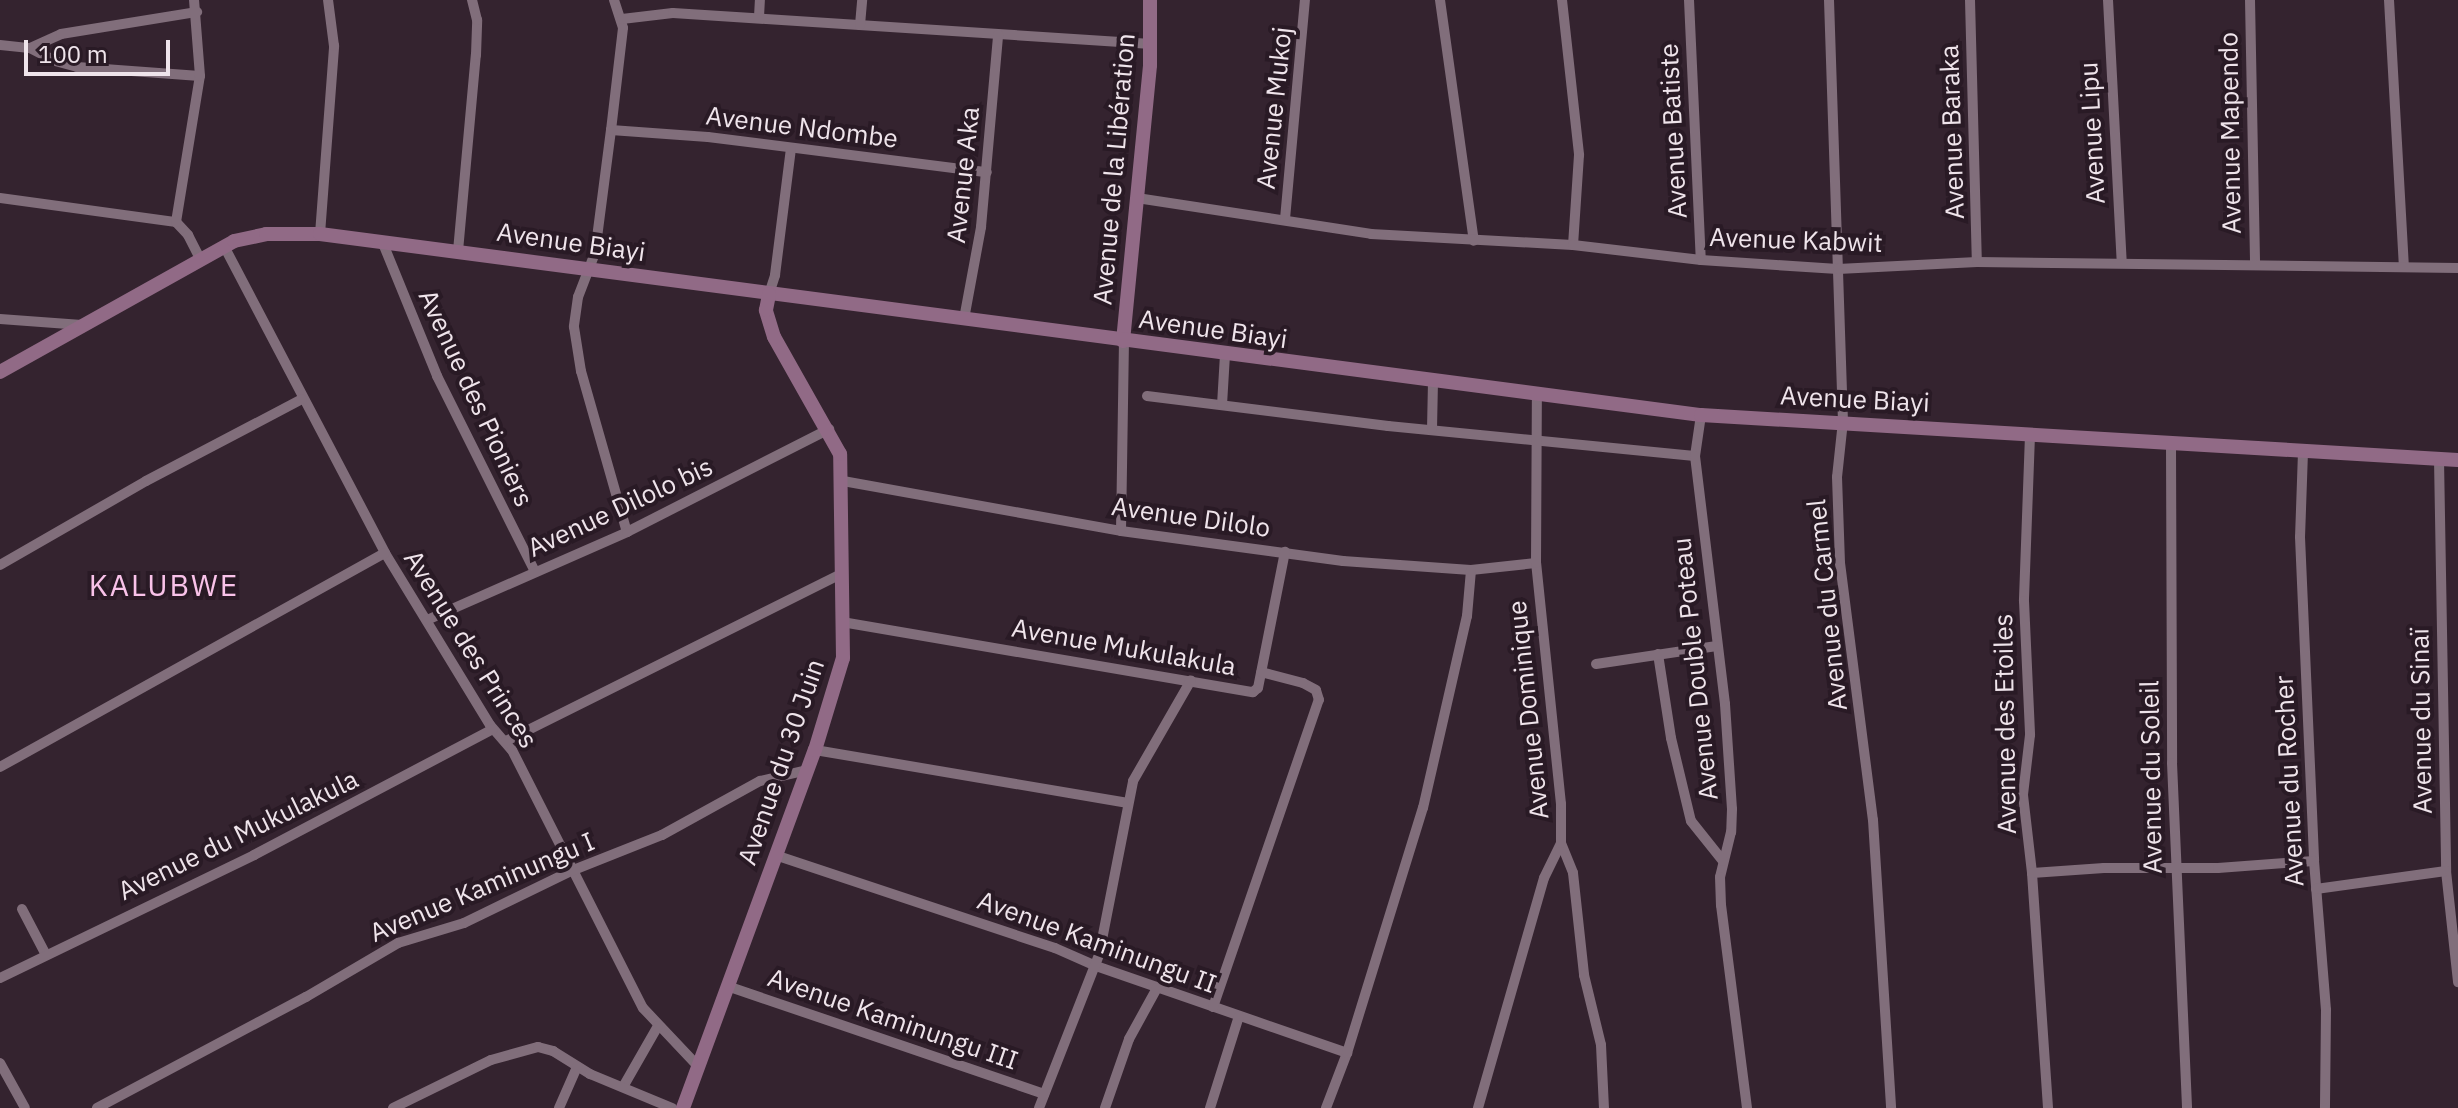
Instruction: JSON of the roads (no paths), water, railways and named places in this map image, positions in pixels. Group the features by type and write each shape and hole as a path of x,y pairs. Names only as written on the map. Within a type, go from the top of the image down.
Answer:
{"street":[{"path":"320,234 334,46 328,0"},
{"path":"458,251 478,36 472,0"},
{"path":"614,0 622,19 611,130 590,268 576,308 575,349 627,532"},
{"path":"759,17 760,0"},
{"path":"860,25 862,0"},
{"name":"Avenue de la Libération","path":"1124,341 1151,44 1150,0"},
{"name":"Avenue Mukoj","path":"1285,219 1305,0"},
{"path":"1440,0 1474,241"},
{"path":"1562,0 1579,155 1573,245"},
{"name":"Avenue Batiste","path":"1689,0 1701,260"},
{"name":"Avenue du Carmel","path":"1829,0 1843,421 1837,477 1840,563 1873,820 1891,1108"},
{"name":"Avenue Baraka","path":"1970,0 1977,262"},
{"name":"Avenue Lipu","path":"2108,0 2122,263"},
{"name":"Avenue Mapendo","path":"2250,0 2255,265"},
{"path":"2389,0 2404,265"},
{"path":"30,48 61,34 196,6 200,76 176,222"},
{"path":"622,19 649,13 759,17 1151,44"},
{"name":"Avenue Aka","path":"964,319 987,172 998,35"},
{"path":"0,45 30,48 55,61 77,67 200,76"},
{"name":"Avenue Ndombe","path":"611,130 708,137 987,172"},
{"name":"Avenue du 30 Juin","path":"683,1108 696,1064 815,750 840,672 843,481 840,454 829,429 774,337 766,310 775,275 791,149"},
{"path":"0,198 176,222 185,230 200,259"},
{"name":"Avenue Kabwit","path":"1137,198 1371,234 1573,245 1701,260 1838,269 1977,262 2458,268"},
{"name":"Avenue Biayi","path":"0,372 224,246 266,234 320,234 1701,415 1843,421 2458,460"},
{"name":"Avenue des Pioniers","path":"382,241 437,376 535,572"},
{"name":"Avenue des Princes","path":"224,246 385,553 493,729 506,741 635,995 658,1026 696,1064"},
{"path":"0,319 83,326"},
{"path":"1121,531 1124,341"},
{"path":"1222,405 1225,355"},
{"path":"1432,429 1433,382"},
{"name":"Avenue Dominique","path":"1480,1107 1544,878 1561,843 1561,804 1536,563 1534,438 1537,395"},
{"path":"1147,396 1695,456"},
{"path":"0,565 146,481 302,399"},
{"name":"Avenue Double Poteau","path":"1701,415 1695,456 1725,704 1732,809 1731,832 1723,861 1721,905 1747,1108"},
{"name":"Avenue Dilolo bis","path":"427,620 627,532 829,429"},
{"name":"Avenue des Etoiles","path":"2030,435 2024,601 2030,735 2023,795 2032,873 2048,1108"},
{"name":"Avenue du Soleil","path":"2171,444 2169,562 2176,868 2187,1108"},
{"name":"Avenue du Rocher","path":"2303,452 2300,537 2314,861 2326,1010 2325,1108"},
{"name":"Avenue du Sinaï","path":"2439,459 2446,871 2458,982"},
{"name":"Avenue Dilolo","path":"843,481 1121,531 1393,566 1471,570 1536,563"},
{"name":"Avenue Mukulakula","path":"842,622 1253,692 1258,688 1285,552"},
{"path":"0,767 385,553"},
{"path":"1326,1108 1347,1053 1419,824 1467,616 1471,570"},
{"path":"506,741 841,574"},
{"path":"1596,664 1717,646"},
{"path":"1658,654 1671,738 1691,821 1723,861"},
{"path":"1213,1007 1319,700 1316,690 1303,683 1261,672"},
{"path":"1039,1108 1096,966 1127,803 1138,769 1191,680"},
{"name":"Avenue du Mukulakula","path":"0,978 254,855 493,729"},
{"path":"815,750 1127,803"},
{"name":"Avenue Kaminungu I","path":"97,1108 306,997 398,943 464,923 571,871 662,835 760,781 807,770"},
{"path":"1561,843 1573,873 1584,975 1601,1045 1604,1108"},
{"name":"Avenue Kaminungu II","path":"775,855 1055,948 1157,988 1347,1053"},
{"path":"2032,873 2314,861"},
{"path":"2316,889 2446,871"},
{"path":"22,909 46,955"},
{"name":"Avenue Kaminungu III","path":"727,986 1044,1094"},
{"path":"1105,1108 1129,1039 1157,988"},
{"path":"1210,1108 1239,1016"},
{"path":"623,1087 658,1026"},
{"path":"393,1108 519,1050 545,1048 577,1067 672,1108"},
{"path":"0,1063 25,1108"},
{"path":"559,1108 577,1067"}],"district":[{"name":"KALUBWE","path":"164,585"}]}
